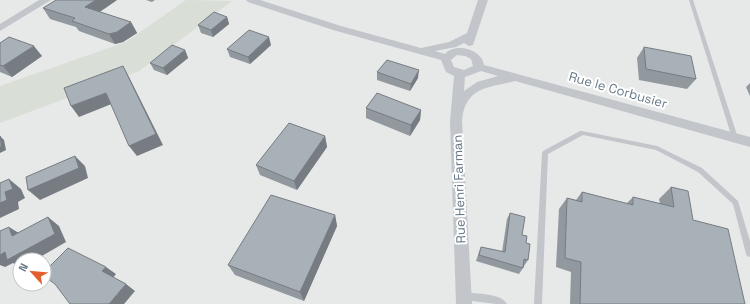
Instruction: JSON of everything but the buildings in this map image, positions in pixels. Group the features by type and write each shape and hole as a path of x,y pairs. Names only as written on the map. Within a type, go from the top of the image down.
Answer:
{"street":[{"path":"0,28 46,0"},
{"path":"252,0 337,28 446,58 456,52 466,53 476,57 479,61 479,67 472,73 460,73 448,67 446,58"},
{"path":"466,53 483,0"},
{"path":"413,49 443,48 472,36"},
{"name":"Rue le Corbusier","path":"479,67 750,142"},
{"name":"Rue Henri Farman","path":"460,73 457,106 463,300"},
{"path":"457,106 467,93 480,84 500,79 520,78"}],"lane":[{"path":"691,0 735,138"},
{"path":"538,304 545,153 582,133 657,148 700,170 736,203 750,254"},
{"path":"463,300 497,300 503,304"}],"shaded area":[{"path":"0,0 750,0 750,304 0,304"},
{"path":"186,0 232,1 139,71 0,123 0,86 126,42"}]}
